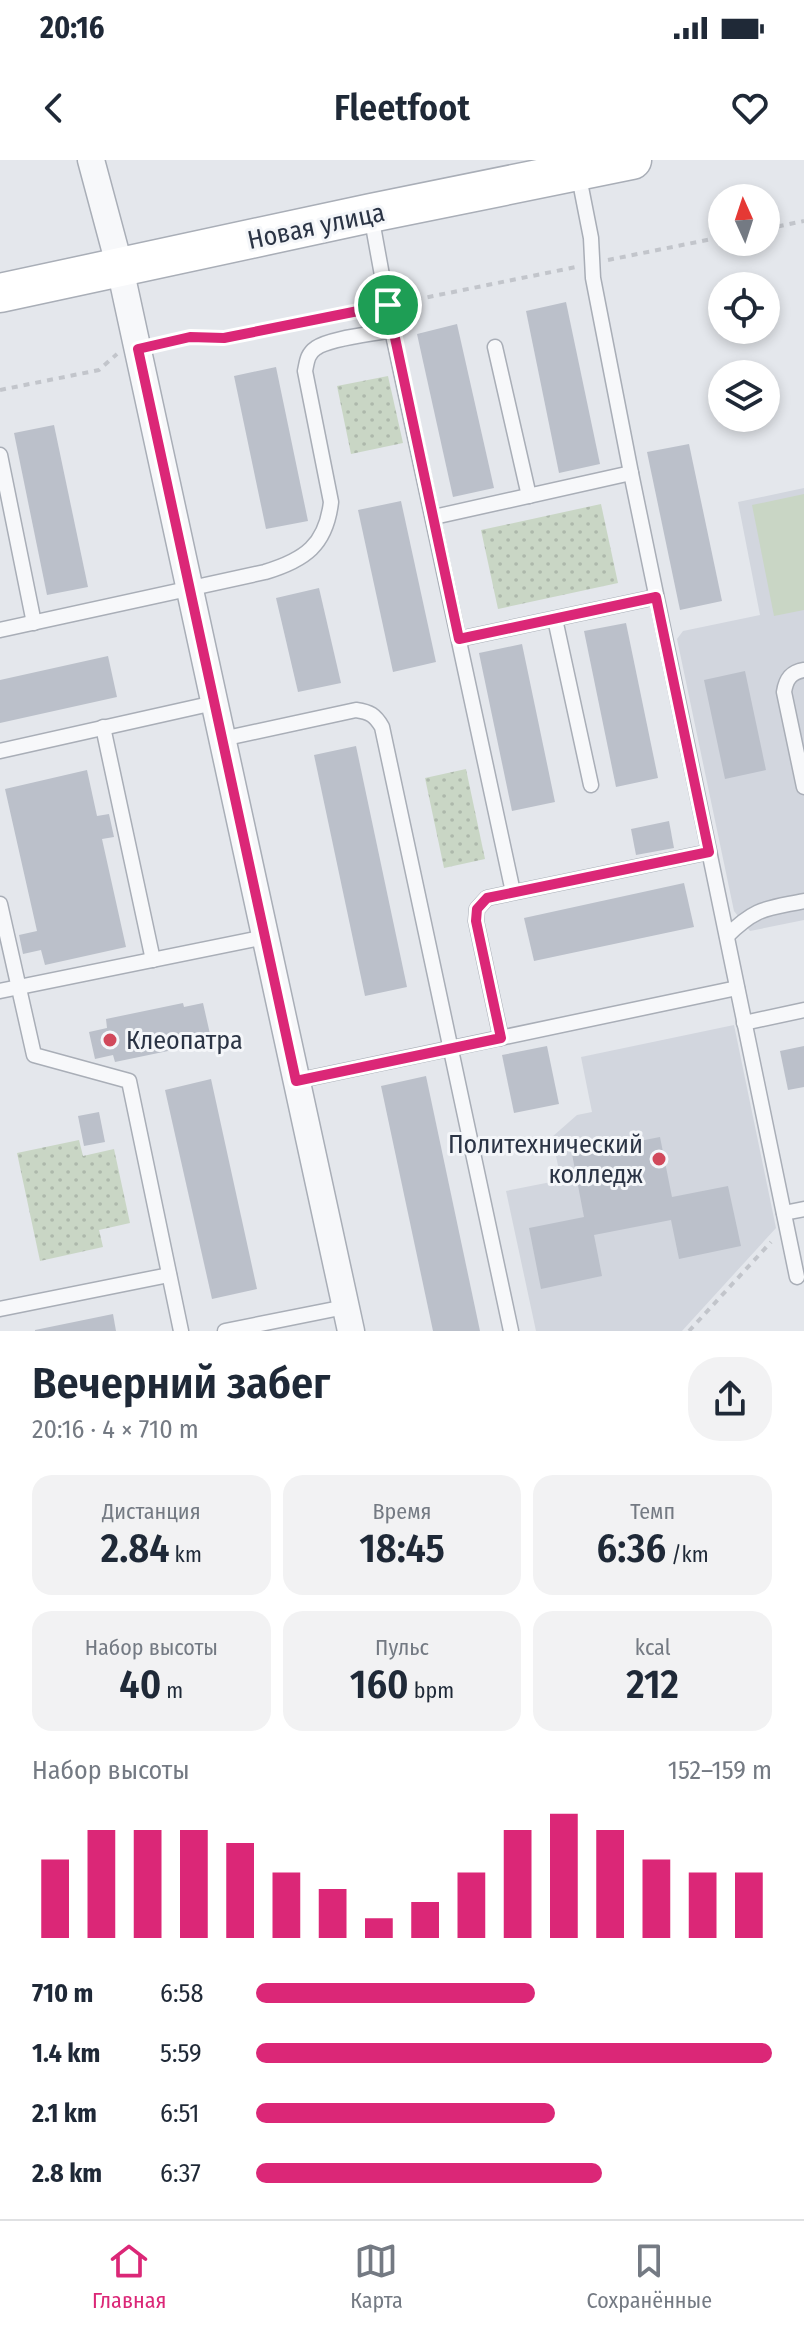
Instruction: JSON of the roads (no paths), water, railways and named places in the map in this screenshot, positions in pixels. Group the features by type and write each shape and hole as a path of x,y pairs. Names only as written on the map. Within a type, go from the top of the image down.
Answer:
{"street":[{"path":"91,160 138,349 348,1319"},
{"name":"Новая улица","path":"0,293 632,160"}],"lane":[{"path":"578,172 591,238 596,293 631,473 797,1277"},
{"path":"371,213 392,330 513,892"},
{"path":"0,630 283,567 300,558 323,535 331,502 305,371 307,358 314,349 326,343 392,330"},
{"path":"495,347 529,496"},
{"path":"0,455 34,623"},
{"path":"434,517 631,473"},
{"path":"459,639 656,597"},
{"path":"555,619 591,785"},
{"path":"804,670 791,675 785,683 784,692 804,787"},
{"path":"0,751 214,703"},
{"path":"222,739 356,710 376,717 382,727 511,1331"},
{"path":"103,727 153,960"},
{"path":"501,1038 476,921 477,909 487,898 709,852"},
{"path":"727,936 742,920 759,910 804,901"},
{"path":"0,904 34,1055 129,1081 181,1331"},
{"path":"0,991 265,937"},
{"path":"296,1081 737,988"},
{"path":"744,1023 804,1010"},
{"path":"784,1213 804,1209"},
{"path":"0,1309 169,1275"},
{"path":"225,1331 348,1319"}],"place":[{"name":"Клеопатра","path":"110,1040"},
{"name":"Политехнический колледж","path":"659,1159"}]}
